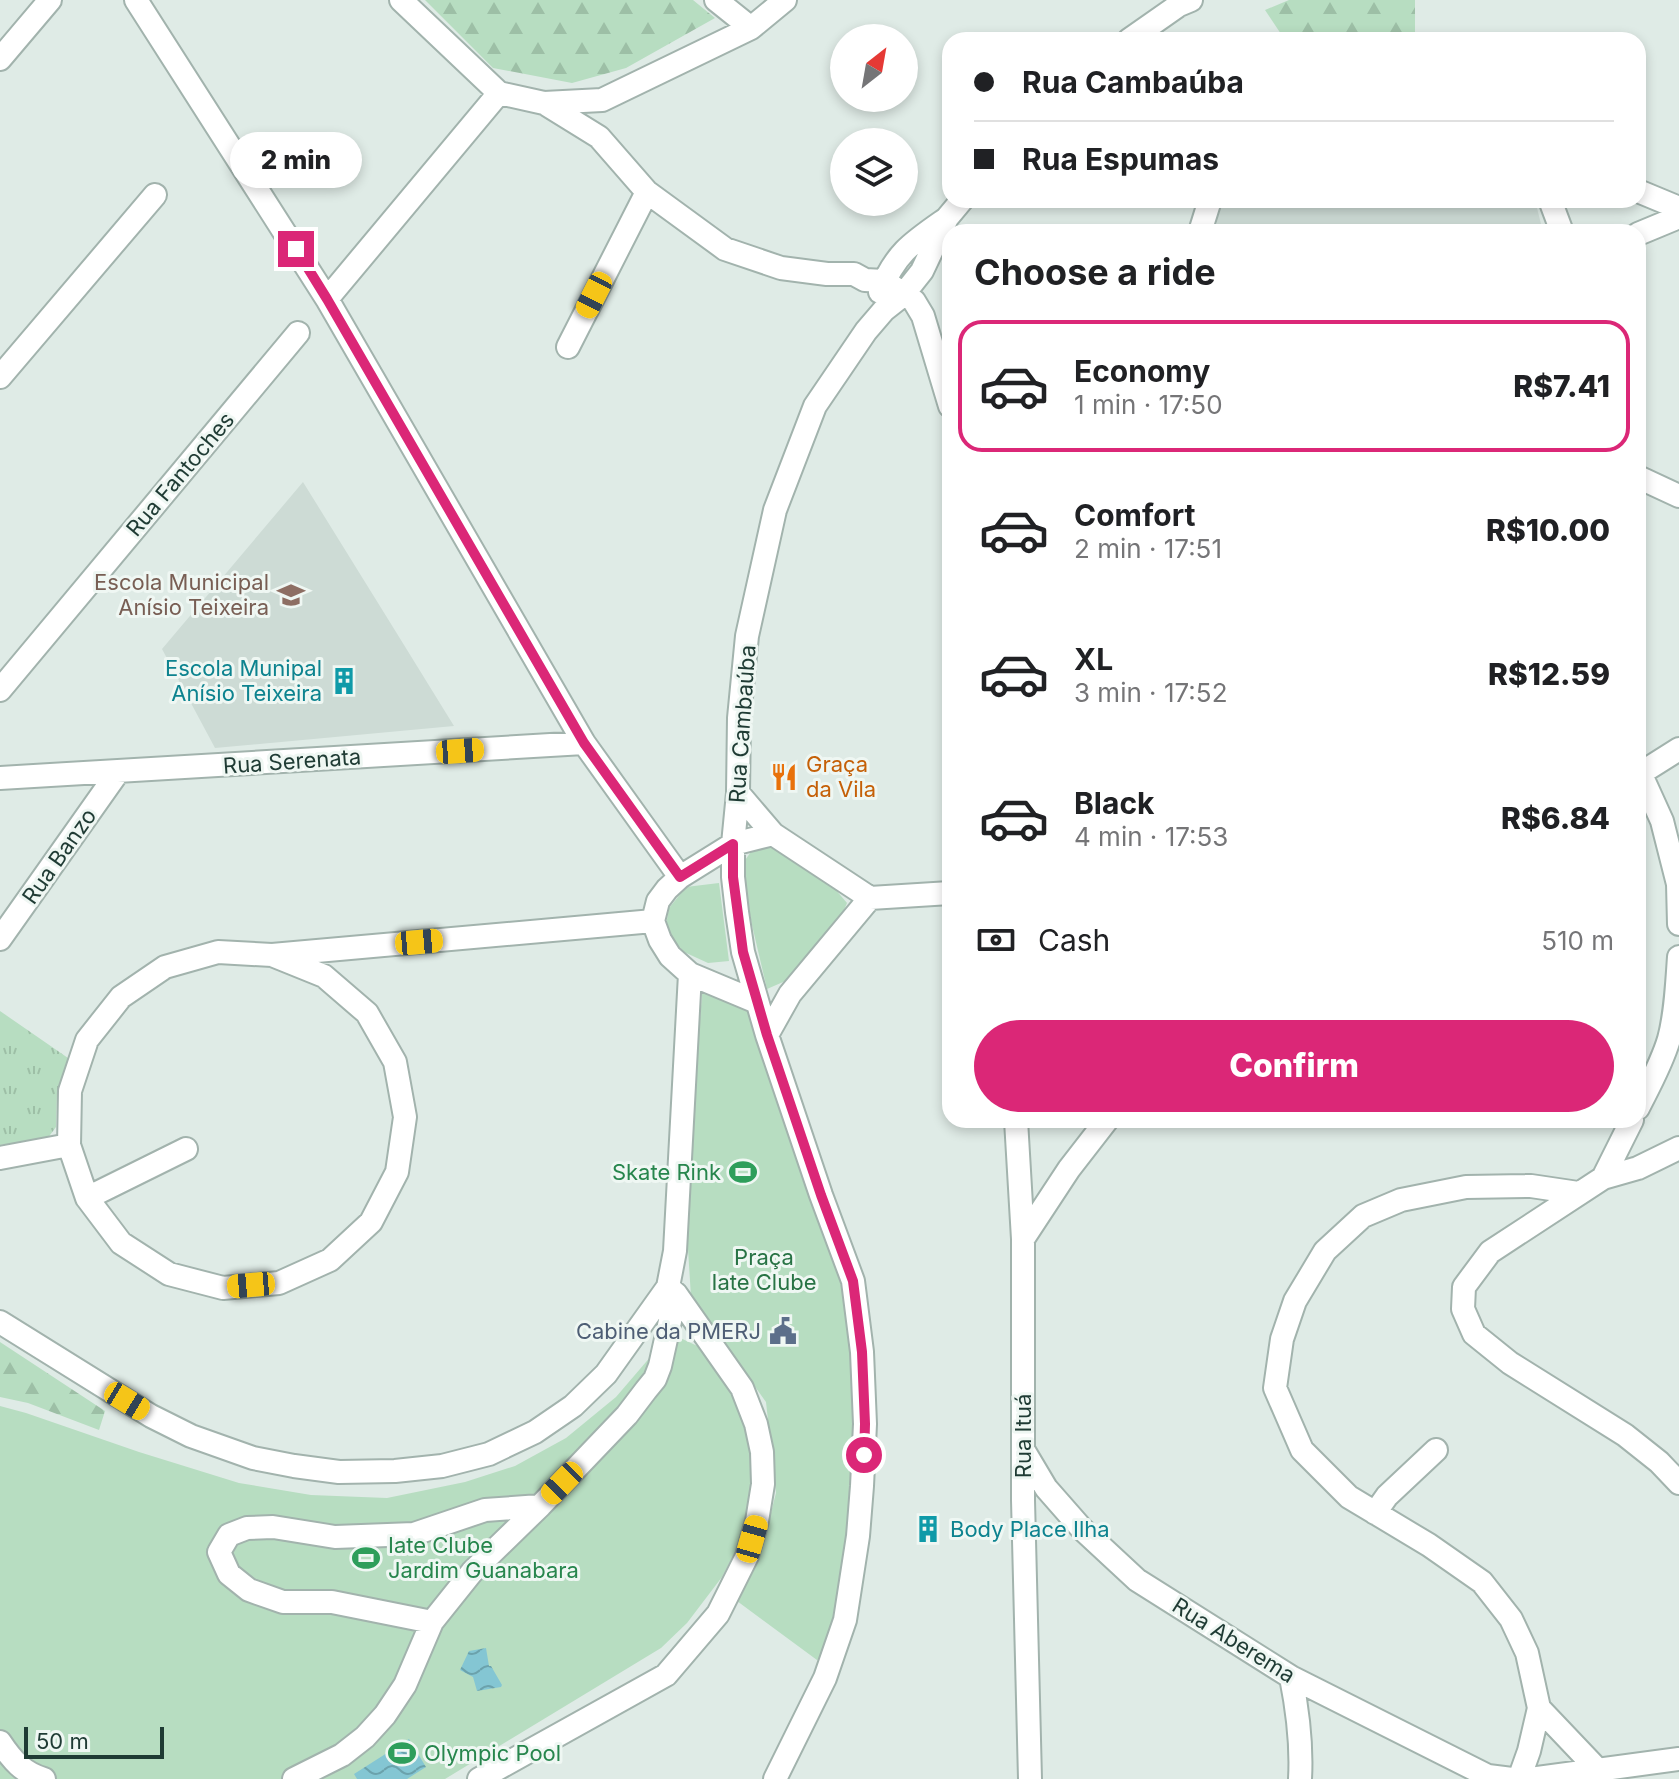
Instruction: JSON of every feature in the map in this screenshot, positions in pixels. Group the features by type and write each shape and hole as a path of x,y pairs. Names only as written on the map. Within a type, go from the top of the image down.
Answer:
{"street":[{"path":"3,50 50,0"},
{"path":"136,0 327,299 584,743 680,877"},
{"path":"401,0 499,93 544,103 602,100 751,28 785,0"},
{"path":"716,0 751,28"},
{"path":"1140,32 1191,0"},
{"path":"327,299 499,93"},
{"path":"544,103 599,137 647,192 725,249 781,268 854,274 865,280 884,281 914,301 923,316 942,379"},
{"path":"568,347 647,192"},
{"path":"1646,194 1679,208"},
{"path":"0,377 155,195"},
{"name":"Rua Cambaúba","path":"944,224 955,208"},
{"path":"1646,231 1679,217"},
{"name":"Rua Cambaúba","path":"866,331 884,281 896,259 914,240 947,218"},
{"name":"Rua Cambaúba","path":"775,1779 825,1678 845,1620 858,1536 865,1424 862,1352 853,1281 767,1035 743,952 733,877 733,844 738,793 739,718 747,636 775,510 815,406 866,331 884,310 903,295 922,271 942,229"},
{"path":"827,274 908,257 922,271"},
{"name":"Rua Fantoches","path":"0,690 298,333"},
{"path":"1646,481 1679,496"},
{"name":"Rua Serenata","path":"0,778 584,743"},
{"path":"1646,770 1679,749"},
{"name":"Rua Banzo","path":"0,939 118,772"},
{"path":"1646,788 1666,834 1678,884 1679,924"},
{"path":"738,793 773,834 870,898 942,894"},
{"path":"773,834 733,844 680,877 658,901 653,921 670,956 690,974 757,1002 790,994"},
{"path":"767,1035 790,994 870,898"},
{"path":"272,955 324,976 367,1013 395,1062 405,1117 397,1172 371,1222 330,1260 279,1283 223,1288 169,1274 121,1243 87,1198 69,1145 70,1091 87,1040 121,997 165,967 218,952 272,955 653,921"},
{"path":"1646,1091 1669,1039 1679,957"},
{"path":"294,1779 342,1755 365,1737 385,1715 405,1685 432,1622 472,1572 627,1415 655,1379 660,1366 672,1291 690,974"},
{"name":"Rua Ituá","path":"1016,1128 1023,1239 1023,1450 1030,1779"},
{"path":"1023,1239 1069,1169 1101,1128"},
{"path":"1603,1178 1628,1128"},
{"path":"0,1158 69,1145"},
{"path":"1679,1148 1638,1168 1603,1178 1490,1252 1464,1287 1463,1309 1474,1334 1510,1363 1625,1435 1659,1462 1679,1483"},
{"path":"87,1198 186,1149"},
{"path":"1519,1779 1539,1708 1527,1653 1511,1619 1482,1582 1429,1545 1349,1497 1302,1450 1275,1388 1282,1339 1295,1301 1325,1251 1363,1216 1401,1200 1466,1187 1531,1186 1578,1193"},
{"path":"0,1322 151,1416 191,1436 253,1458 294,1466 339,1472 395,1471 442,1466 489,1454 535,1432 573,1406 606,1374 672,1291"},
{"path":"479,1779 666,1675 718,1614 747,1556 763,1484 762,1452 756,1424 742,1388 672,1291"},
{"name":"Rua Aberema","path":"1023,1450 1046,1488 1082,1529 1137,1580 1291,1677 1488,1778 1512,1779"},
{"path":"1375,1513 1387,1496 1436,1450"},
{"path":"432,1622 332,1602 283,1602 249,1590 229,1574 219,1552 229,1535 247,1528 273,1527 335,1537 414,1534 485,1510 540,1506"},
{"path":"1291,1677 1302,1750 1300,1779"},
{"path":"1539,1708 1597,1769"},
{"path":"0,1742 23,1769 44,1779"},
{"path":"1530,1779 1679,1759"}],"shaded area":[{"path":"1220,208 1537,208 1541,224 1216,224"},
{"name":"Escola Municipal Anísio Teixeira","path":"303,482 454,726 215,748 162,649"}],"green space":[{"path":"425,0 693,0 715,18 626,68 572,83 493,68"},
{"path":"1289,0 1415,0 1415,32 1280,32 1265,10"},
{"path":"755,846 777,847 829,882 847,903 836,928 790,979 767,989 741,866"},
{"path":"719,883 729,961 708,963 684,952 665,931 669,908 686,887"},
{"name":"Praça Iate Clube","path":"703,983 751,1004 847,1281 855,1348 852,1549 833,1651 817,1660 737,1601 759,1559 776,1493 766,1402 691,1297 687,1233 692,1115"},
{"path":"0,1011 68,1058 57,1094 56,1127 47,1139 0,1145"},
{"name":"Iate Clube Jardim Guanabara","path":"676,1336 706,1350 734,1399 752,1442 754,1492 741,1540 722,1577 687,1623 661,1648 445,1779 0,1779 0,1406 239,1483 311,1495 387,1498 465,1482 515,1466 566,1438 616,1397 652,1355"},
{"path":"0,1342 105,1411 99,1430 28,1403 0,1397"}],"water":[{"path":"486,1648 489,1666 502,1685 477,1691 473,1677 460,1670 469,1651"},
{"name":"Olympic Pool","path":"409,1739 426,1767 407,1779 357,1779 354,1774"}],"place":[{"name":"Escola Municipal Anísio Teixeira","path":"291,595"},
{"name":"Escola Munipal Anísio Teixeira","path":"344,681"},
{"name":"Graça da Vila","path":"784,777"},
{"name":"Skate Rink","path":"743,1172"},
{"name":"Cabine da PMERJ","path":"783,1331"},
{"name":"Body Place Ilha","path":"928,1529"},
{"name":"Iate Clube Jardim Guanabara","path":"366,1558"},
{"name":"Olympic Pool","path":"402,1753"}],"route":[{"path":"296,249 584,743 680,877 733,844 733,877 743,952 767,1035 853,1281 862,1352 864,1455"}]}
